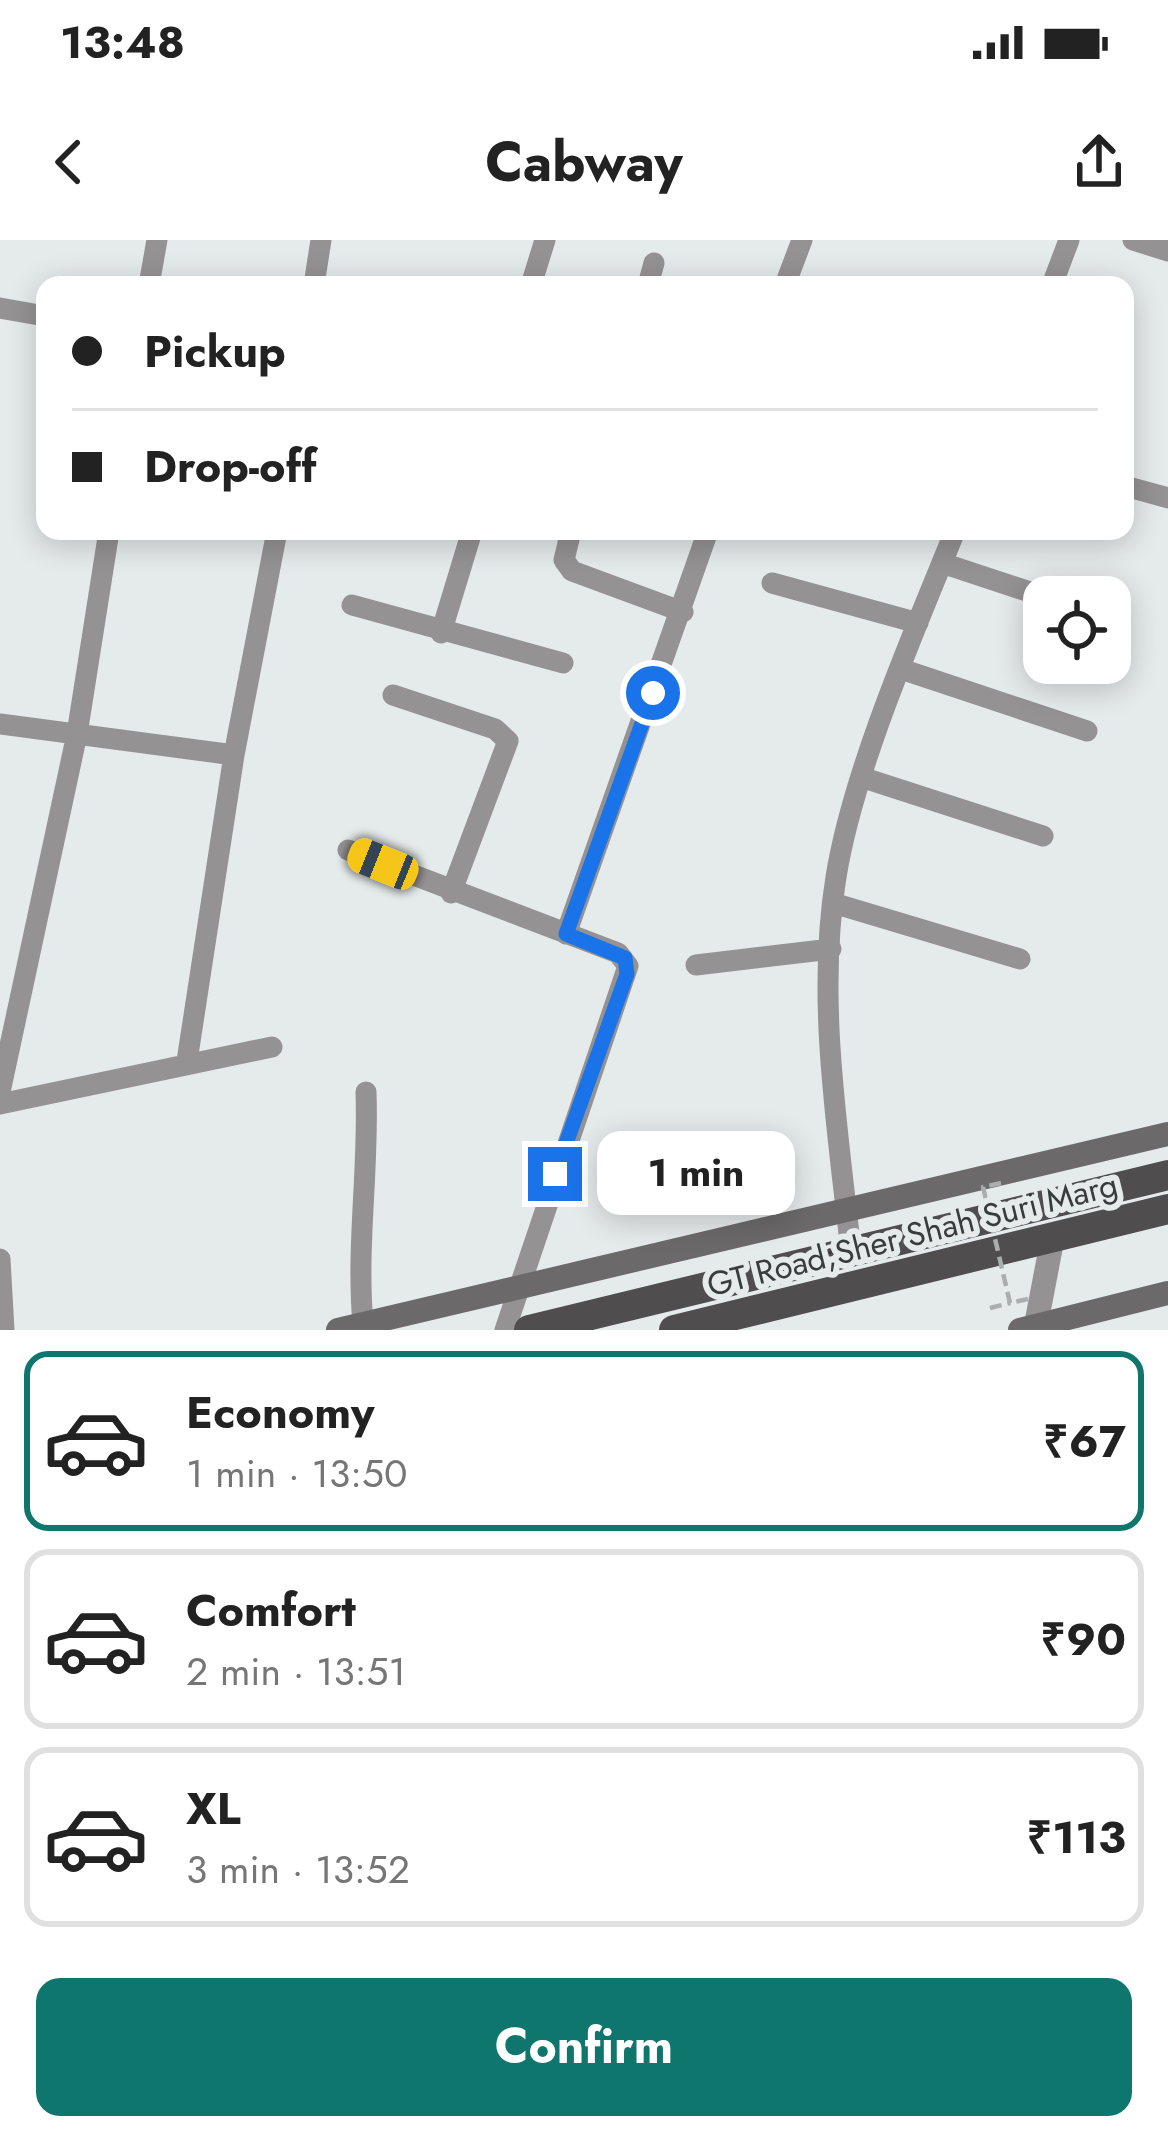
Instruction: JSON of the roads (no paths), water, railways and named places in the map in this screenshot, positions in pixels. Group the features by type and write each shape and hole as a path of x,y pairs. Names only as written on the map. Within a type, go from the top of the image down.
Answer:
{"main road":[{"path":"338,1330 1168,1134"},
{"name":"GT Road;Sher Shah Suri Marg","path":"529,1330 1168,1175"},
{"name":"GT Road;Sher Shah Suri Marg","path":"674,1330 1168,1209"},
{"path":"1030,1329 1168,1293"}],"street":[{"path":"151,276 157,240"},
{"path":"315,276 321,240"},
{"path":"534,276 545,240"},
{"path":"788,276 802,240"},
{"path":"1056,276 1070,240"},
{"path":"1133,240 1168,251"},
{"path":"0,308 36,314"},
{"path":"1134,489 1168,498"},
{"path":"0,1092 77,734 108,540"},
{"path":"187,1060 234,754 275,540"},
{"path":"441,633 469,540"},
{"path":"569,540 564,560 572,571 683,612"},
{"path":"566,934 705,540"},
{"path":"850,1252 833,1098 833,903 844,841 864,778 952,540"},
{"path":"942,563 1023,590"},
{"path":"772,583 918,623"},
{"path":"352,604 441,633 563,663"},
{"path":"902,669 1087,731"},
{"path":"392,695 494,729 508,741 452,892"},
{"path":"0,724 234,754"},
{"path":"864,778 1043,836"},
{"path":"348,850 625,958 627,974 514,1289 505,1330"},
{"path":"833,903 1020,958"},
{"path":"696,965 831,949"},
{"path":"0,1104 187,1060 272,1047"},
{"path":"363,1324 358,1248 369,1178 366,1093"},
{"path":"1030,1329 1053,1236"},
{"path":"0,1259 4,1330"}]}
